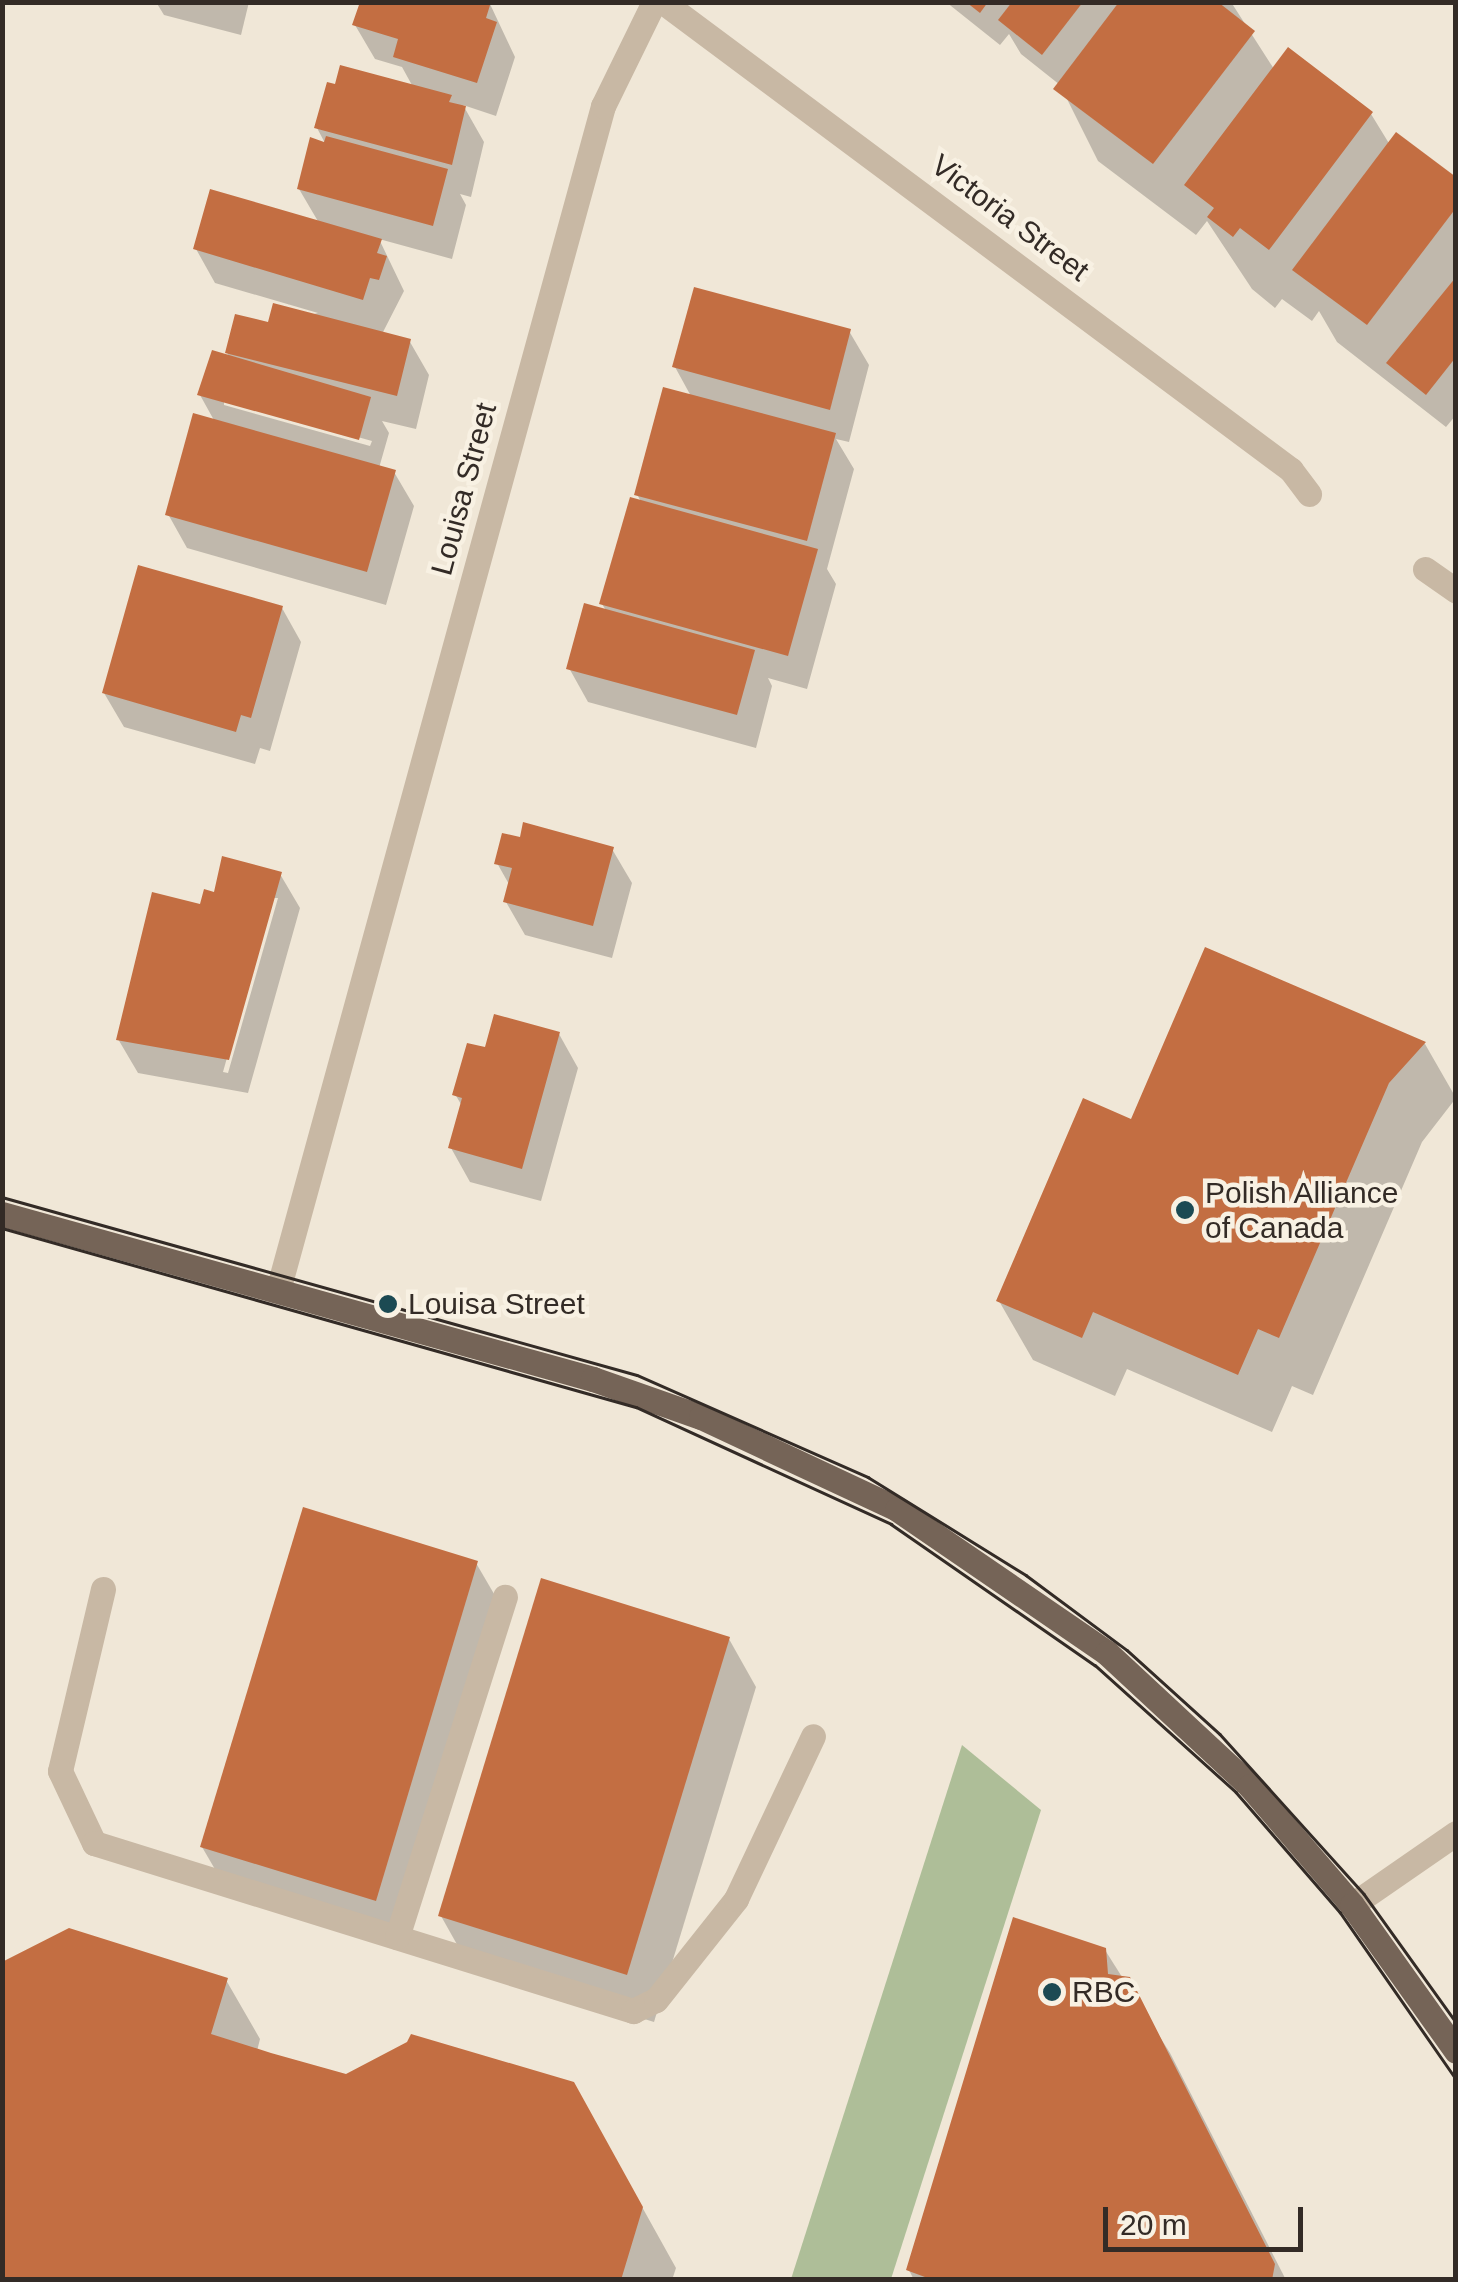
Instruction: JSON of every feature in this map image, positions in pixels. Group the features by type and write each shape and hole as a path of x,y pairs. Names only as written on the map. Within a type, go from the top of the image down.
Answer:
{"main road":[{"path":"2,1214 594,1379 701,1418 896,1509 1107,1654 1250,1786 1352,1905 1456,2051"}],"street":[{"name":"Louisa Street","path":"278,1290 603,106 654,2"},
{"name":"Victoria Street","path":"663,2 1291,470 1309,494"},
{"path":"1425,569 1456,591"},
{"path":"103,1590 60,1771 94,1843 633,2010 656,2000 736,1900 813,1736"},
{"path":"398,1938 505,1597"},
{"path":"1352,1905 1456,1833"}],"green space":[{"path":"962,1745 1041,1810 891,2279 791,2279"}],"building":[{"path":"360,2 491,2 486,18 497,22 477,83 393,57 398,39 352,25"},
{"path":"966,2 988,2 980,13"},
{"path":"1012,2 1083,2 1042,55 998,20"},
{"path":"1119,2 1218,2 1255,31 1153,164 1053,89"},
{"path":"1288,47 1373,112 1269,250 1240,228 1233,237 1207,217 1214,208 1184,185"},
{"path":"340,65 452,95 449,102 466,106 452,165 314,128 327,82 335,84"},
{"path":"1396,132 1456,177 1456,208 1367,325 1292,270"},
{"path":"326,136 448,169 433,226 297,189 310,137 324,142"},
{"path":"210,189 382,239 377,253 387,256 379,280 370,278 363,300 193,249"},
{"path":"1456,277 1456,357 1426,395 1386,363"},
{"path":"694,287 851,329 830,410 672,367"},
{"path":"273,303 411,339 397,396 225,353 235,314 268,322"},
{"path":"212,350 371,397 359,440 197,395"},
{"path":"663,387 836,433 807,541 634,495"},
{"path":"193,413 396,470 367,572 165,515"},
{"path":"630,497 818,549 788,656 599,604"},
{"path":"138,565 283,606 251,718 241,715 236,732 102,693"},
{"path":"584,603 755,650 737,715 566,669"},
{"path":"523,822 614,847 593,926 503,902 512,868 494,864 502,833 520,837"},
{"path":"222,856 282,872 229,1060 116,1040 152,892 200,904 204,889 214,892"},
{"name":"Polish Alliance of Canada","path":"1205,947 1426,1042 1389,1083 1279,1338 1258,1329 1238,1375 1093,1312 1082,1338 996,1301 1083,1098 1131,1119"},
{"path":"494,1014 560,1032 522,1169 448,1148 462,1098 452,1095 467,1043 485,1047"},
{"path":"303,1507 478,1561 376,1901 200,1847"},
{"path":"541,1578 730,1637 627,1975 438,1916"},
{"path":"1013,1917 1106,1948 1108,1974 1130,1977 1275,2264 1272,2280 933,2280 906,2270"},
{"path":"69,1928 228,1978 211,2034 271,2053 346,2074 407,2042 411,2034 574,2082 643,2207 621,2280 2,2280 2,1962"}],"tram line":[{"path":"2,1197 637,1375 868,1477 1026,1575 1127,1650 1220,1734 1364,1894 1456,2022"},
{"path":"2,1228 636,1407 891,1524 1095,1665 1236,1792 1340,1912 1456,2079"}],"place":[{"name":"Polish Alliance of Canada","path":"1185,1210"},
{"name":"Louisa Street","path":"388,1304"},
{"name":"RBC","path":"1052,1992"}]}
